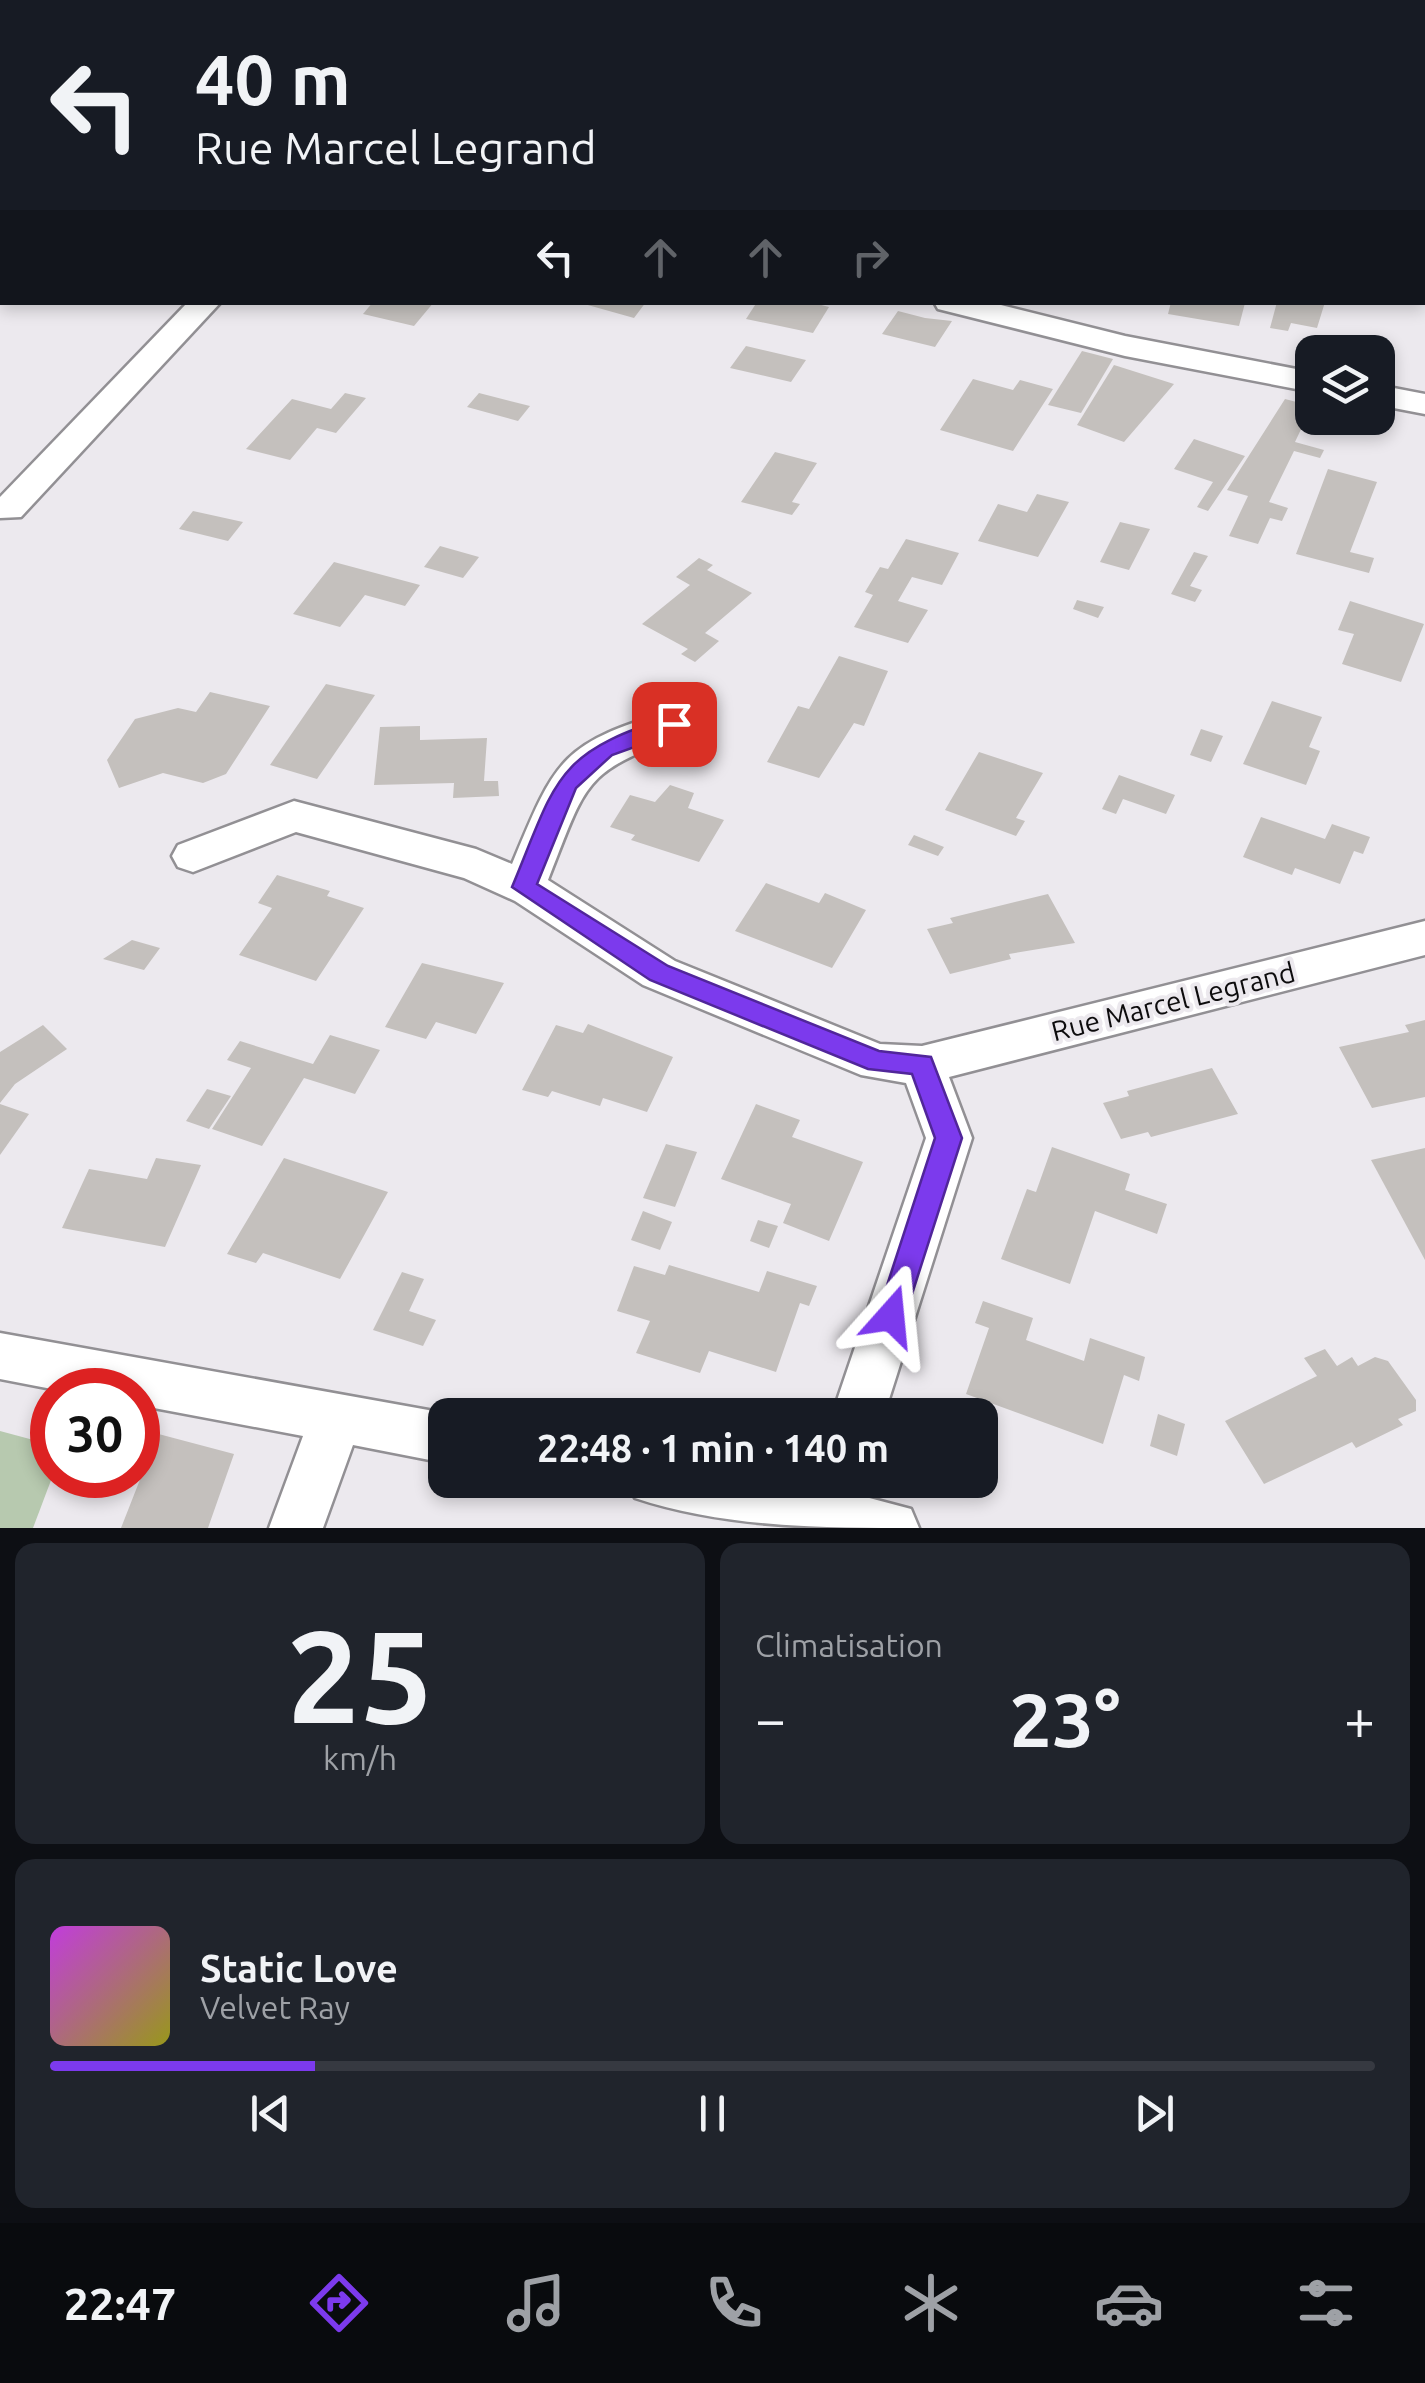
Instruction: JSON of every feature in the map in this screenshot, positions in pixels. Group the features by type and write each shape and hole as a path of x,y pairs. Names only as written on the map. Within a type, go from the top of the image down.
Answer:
{"street":[{"path":"8,509 203,305"},
{"path":"963,305 1125,346 1295,379"},
{"path":"1395,398 1425,404"},
{"path":"524,887 566,783 604,749 674,724"},
{"name":"Rue Marcel Legrand","path":"193,856 294,816 476,864 524,887 659,973 877,1062 922,1064 1425,938"},
{"path":"864,1398 948,1138 922,1064"},
{"path":"0,1356 428,1435"},
{"path":"296,1528 337,1416"},
{"path":"833,1498 892,1528"}],"green space":[{"path":"0,1431 30,1439 30,1498 44,1498 33,1528 0,1528"}],"building":[{"path":"370,305 432,305 414,326 363,314"},
{"path":"588,305 644,305 634,318"},
{"path":"755,305 829,307 813,333 746,319"},
{"path":"1170,305 1244,305 1239,326 1168,314"},
{"path":"1276,305 1324,305 1317,328 1291,323 1288,331 1270,328"},
{"path":"898,311 952,321 935,347 882,334"},
{"path":"746,346 806,360 791,382 730,368"},
{"path":"1082,351 1113,359 1081,413 1048,405"},
{"path":"1114,365 1174,384 1124,442 1077,425"},
{"path":"973,379 1013,390 1020,380 1053,389 1013,451 940,430"},
{"path":"345,393 366,398 336,433 317,428 290,460 246,449 292,399 331,409"},
{"path":"479,393 530,406 518,421 467,407"},
{"path":"1285,399 1295,402 1295,435 1298,435 1295,442 1324,450 1320,458 1294,451 1269,502 1288,508 1282,521 1270,518 1258,544 1229,536 1248,496 1227,490"},
{"path":"1194,439 1245,456 1208,511 1197,507 1213,482 1174,469"},
{"path":"775,452 817,463 792,502 800,504 792,515 741,502"},
{"path":"1328,469 1377,482 1350,552 1374,558 1369,573 1296,554"},
{"path":"1037,494 1069,502 1038,557 978,541 998,504 1027,512"},
{"path":"193,511 243,522 228,541 179,529"},
{"path":"1120,522 1150,529 1129,570 1100,562"},
{"path":"906,539 959,553 942,585 912,577 898,601 928,610 908,643 854,627 873,595 865,592 880,567 888,569"},
{"path":"440,546 479,557 463,578 424,567"},
{"path":"1194,552 1208,556 1190,586 1202,590 1195,602 1171,594"},
{"path":"699,558 713,565 707,570 752,593 705,633 719,641 695,662 681,654 688,649 642,624 690,585 676,577"},
{"path":"334,562 420,585 405,606 365,595 340,627 293,614"},
{"path":"1077,600 1104,607 1098,618 1073,609"},
{"path":"1350,601 1424,624 1401,682 1342,664 1354,634 1338,630"},
{"path":"839,656 888,671 864,726 854,723 819,778 767,762 798,706 809,709"},
{"path":"326,684 375,695 317,779 270,765"},
{"path":"210,692 270,706 226,774 203,783 163,773 119,788 107,760 135,719 178,708 196,712"},
{"path":"1272,701 1322,717 1309,747 1320,751 1306,785 1243,764"},
{"path":"420,726 420,740 487,738 484,781 498,781 499,796 453,798 454,783 374,785 380,727"},
{"path":"1201,729 1223,736 1211,762 1190,755"},
{"path":"979,752 1043,773 1016,818 1025,821 1016,836 945,810"},
{"path":"1119,775 1175,795 1166,814 1123,799 1116,814 1102,809"},
{"path":"670,785 694,793 688,808 724,820 699,862 631,840 635,835 610,827 630,795 655,802"},
{"path":"1261,817 1325,839 1332,824 1370,837 1363,854 1354,851 1340,884 1295,868 1292,875 1243,857"},
{"path":"914,835 944,847 938,856 908,845"},
{"path":"277,875 330,891 327,896 364,908 316,981 239,955 272,908 258,903"},
{"path":"766,883 819,903 825,893 866,910 832,968 735,931"},
{"path":"1048,894 1075,943 1009,954 1011,959 950,974 927,929 953,923 950,918"},
{"path":"132,940 160,948 144,970 103,959"},
{"path":"422,963 504,983 476,1034 436,1022 426,1039 385,1027"},
{"path":"1425,1020 1425,1097 1372,1108 1339,1047 1409,1032 1405,1025"},
{"path":"588,1024 673,1057 647,1112 603,1098 600,1106 552,1091 548,1097 522,1090 556,1025 583,1033"},
{"path":"43,1025 67,1049 15,1084 0,1103 0,1052"},
{"path":"330,1035 380,1050 355,1094 304,1078 262,1146 212,1129 251,1068 227,1060 240,1041 313,1064"},
{"path":"1212,1068 1238,1114 1151,1137 1148,1132 1121,1139 1103,1103 1129,1096 1127,1091"},
{"path":"207,1089 231,1096 209,1129 186,1121"},
{"path":"0,1104 29,1114 0,1155"},
{"path":"756,1104 800,1120 792,1137 863,1162 829,1241 783,1223 791,1204 721,1179"},
{"path":"666,1144 697,1152 675,1207 643,1198"},
{"path":"1052,1147 1130,1174 1125,1190 1167,1204 1157,1234 1095,1211 1070,1284 1001,1259 1027,1189 1036,1192"},
{"path":"1425,1148 1425,1260 1371,1160"},
{"path":"156,1158 201,1165 165,1247 62,1228 89,1169 147,1179"},
{"path":"284,1158 388,1192 340,1279 263,1253 256,1263 227,1254"},
{"path":"643,1211 672,1222 660,1250 631,1240"},
{"path":"758,1220 778,1226 769,1248 750,1241"},
{"path":"669,1265 759,1292 767,1271 817,1286 809,1306 800,1303 776,1372 709,1351 700,1373 636,1353 650,1321 617,1311 634,1266 665,1275"},
{"path":"402,1272 424,1279 409,1311 436,1320 423,1346 373,1330"},
{"path":"983,1301 1033,1318 1026,1340 1084,1361 1090,1338 1145,1357 1139,1381 1124,1375 1103,1444 998,1406 998,1398 966,1394 989,1328 975,1323"},
{"path":"1325,1349 1337,1366 1352,1357 1358,1366 1375,1357 1388,1361 1416,1400 1416,1411 1398,1419 1403,1425 1356,1448 1352,1442 1264,1484 1225,1421 1317,1376 1304,1358"},
{"path":"1158,1414 1185,1424 1177,1456 1150,1446"},
{"path":"160,1434 234,1454 208,1528 121,1528 133,1498 160,1498"}],"route":[{"path":"674,724 604,749 566,783 524,887 659,973 877,1062 922,1064 948,1138 891,1316"}]}
